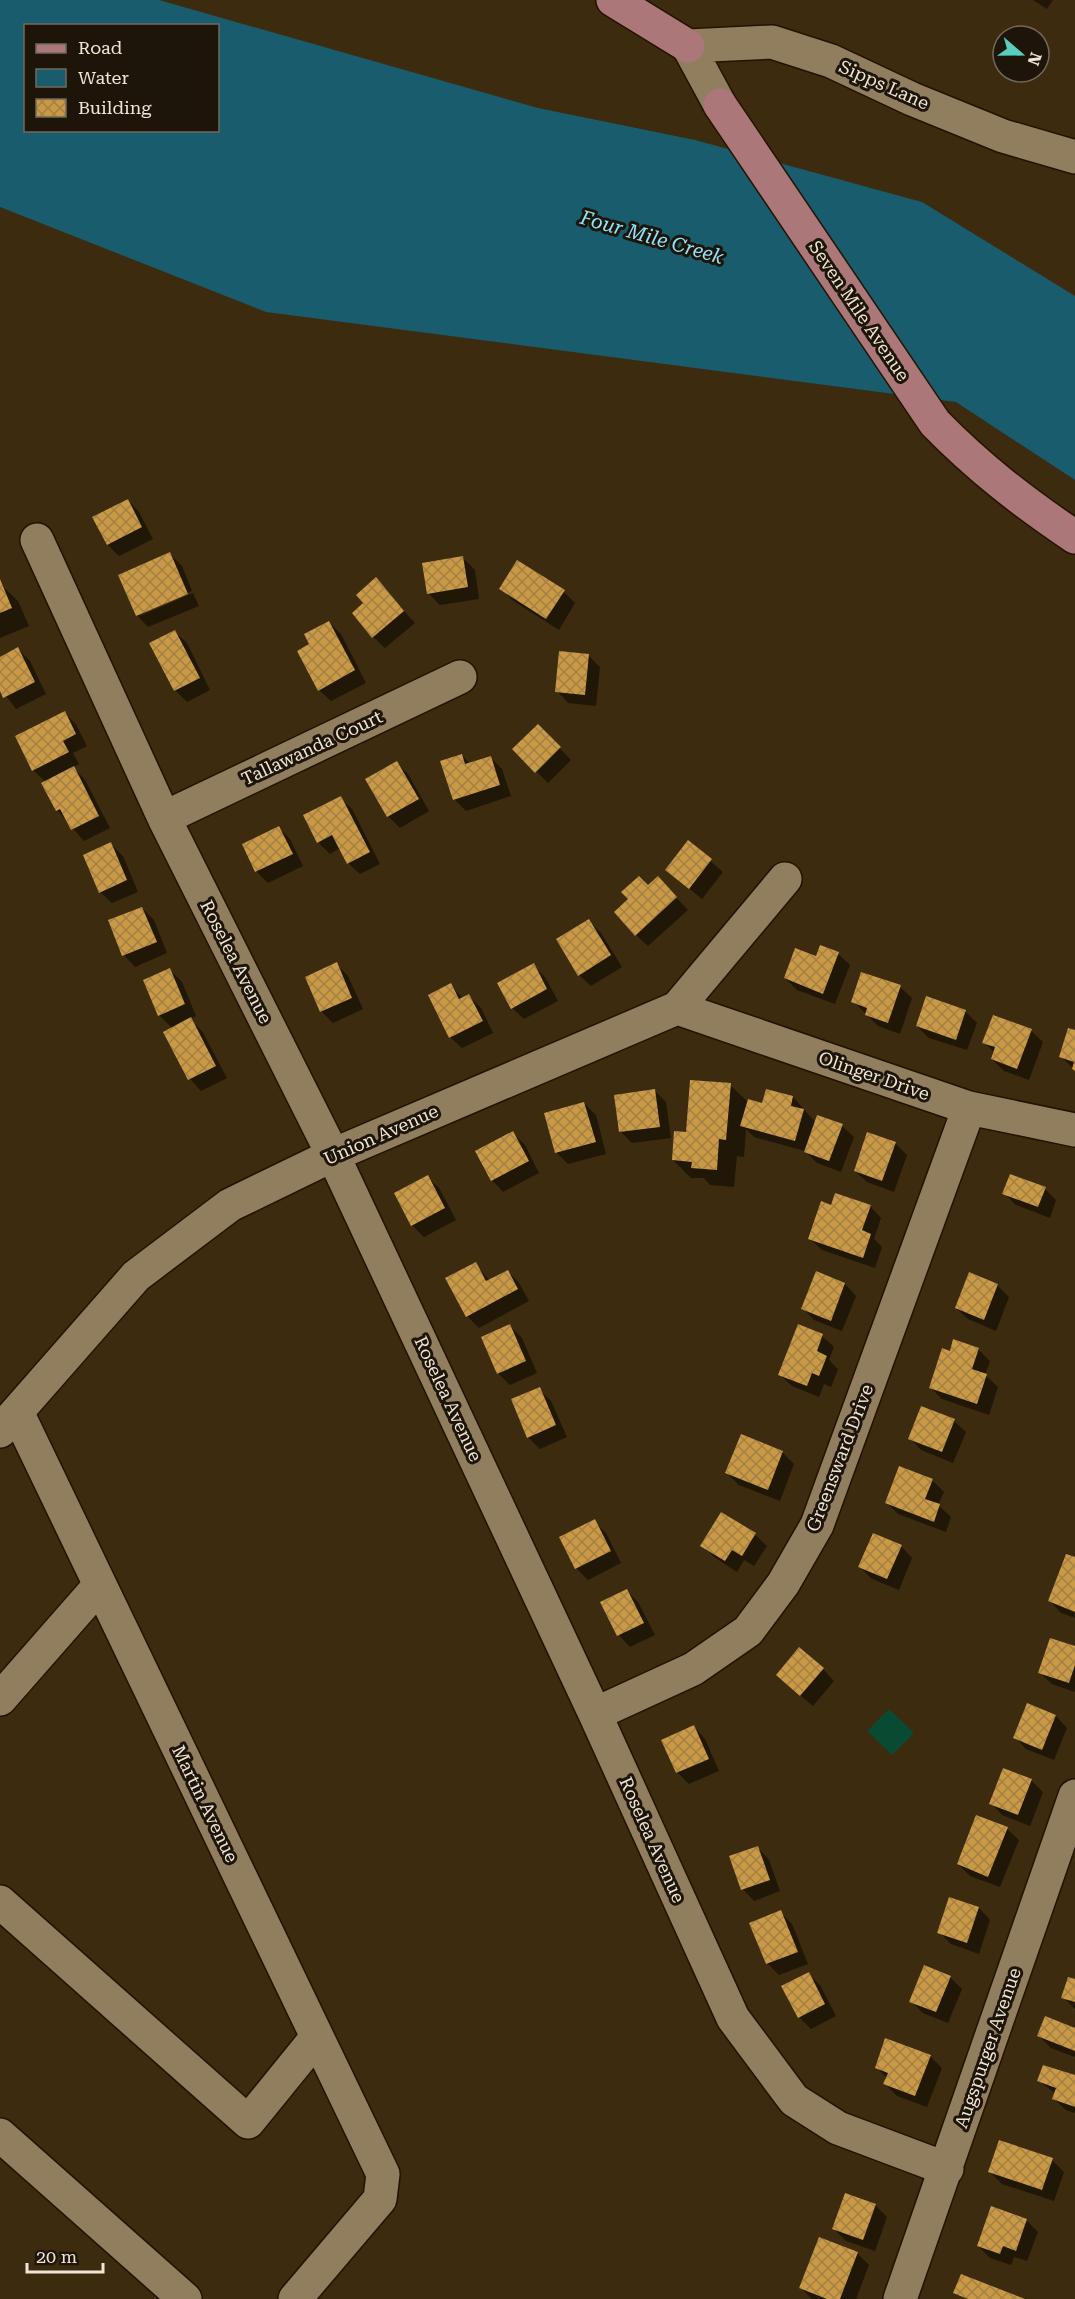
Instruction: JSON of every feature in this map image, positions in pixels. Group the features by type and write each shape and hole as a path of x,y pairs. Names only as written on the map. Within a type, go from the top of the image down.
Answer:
{"main road":[{"path":"614,0 688,46"},
{"name":"Seven Mile Avenue","path":"720,105 935,423 975,464 1026,504 1075,537"}],"street":[{"name":"Sipps Lane","path":"688,46 772,42 831,62 912,99 1003,136 1075,156"},
{"name":"Seven Mile Avenue","path":"688,46 720,105"},
{"name":"Roselea Avenue","path":"37,540 164,818 333,1155 595,1714 733,2018 794,2100 838,2128 947,2169"},
{"name":"Tallawanda Court","path":"164,818 460,677"},
{"name":"Union Avenue","path":"9,1422 136,1276 230,1205 333,1155 677,1008 785,879"},
{"name":"Olinger Drive","path":"677,1008 969,1108 1075,1130"},
{"name":"Greensward Drive","path":"595,1714 693,1669 748,1631 783,1584 817,1525 969,1108"},
{"name":"Martin Avenue","path":"9,1422 100,1585 382,2174 380,2199 295,2299"},
{"path":"0,1699 100,1585"},
{"name":"Augspurger Avenue","path":"900,2299 1069,1829 1075,1796"},
{"path":"0,1902 248,2122 317,2037"},
{"path":"0,2135 185,2299"}],"green space":[{"path":"889,1709 914,1733 892,1755 867,1731"}],"water":[{"name":"Four Mile Creek","path":"0,0 159,0 538,108 695,140 922,202 1075,296 1075,480 956,402 266,312 0,207"}],"building":[{"path":"128,499 142,527 107,545 92,517"},
{"path":"170,552 188,594 136,616 118,575"},
{"path":"463,556 468,587 427,594 422,563"},
{"path":"517,560 565,590 546,619 499,589"},
{"path":"376,577 404,611 372,638 352,613 363,603 356,595"},
{"path":"0,579 12,608 0,613"},
{"path":"329,621 355,670 318,691 297,651 309,644 304,634"},
{"path":"175,630 200,678 174,691 149,643"},
{"path":"18,647 35,682 3,698 0,691 0,657"},
{"path":"559,651 589,654 585,695 555,692"},
{"path":"65,711 76,734 63,741 69,752 32,771 15,736"},
{"path":"538,724 561,747 535,773 512,749"},
{"path":"462,754 465,764 491,756 500,785 453,800 440,761"},
{"path":"397,761 419,799 387,817 365,779"},
{"path":"74,766 99,816 71,830 60,809 56,811 41,783"},
{"path":"341,796 370,852 347,864 332,835 317,843 303,815"},
{"path":"279,826 293,854 255,872 242,844"},
{"path":"688,840 712,859 689,889 665,870"},
{"path":"111,842 127,880 99,893 83,855"},
{"path":"639,876 648,885 658,876 677,897 635,936 614,912 628,899 621,892"},
{"path":"142,907 157,942 122,956 108,920"},
{"path":"589,919 611,955 578,976 556,939"},
{"path":"820,945 839,952 823,994 784,978 795,948 816,956"},
{"path":"337,962 352,998 320,1012 305,977"},
{"path":"534,963 547,989 511,1009 497,983"},
{"path":"170,968 185,1004 158,1016 143,980"},
{"path":"861,972 901,985 888,1023 865,1015 867,1008 851,1002"},
{"path":"451,983 459,999 469,994 483,1021 449,1038 428,995"},
{"path":"926,996 966,1010 956,1040 916,1026"},
{"path":"993,1015 1032,1029 1017,1069 991,1059 995,1047 982,1043"},
{"path":"191,1017 216,1066 188,1080 163,1032"},
{"path":"1068,1028 1075,1030 1075,1071 1072,1069 1074,1062 1059,1057"},
{"path":"690,1080 731,1083 726,1140 719,1139 717,1170 691,1168 692,1162 672,1160 674,1131 686,1132"},
{"path":"655,1089 660,1127 619,1132 614,1095"},
{"path":"766,1089 793,1096 791,1106 804,1109 795,1141 740,1126 748,1099 762,1103"},
{"path":"584,1102 596,1142 555,1153 544,1113"},
{"path":"817,1115 843,1124 829,1161 804,1152"},
{"path":"513,1131 529,1161 491,1181 475,1151"},
{"path":"867,1132 896,1142 882,1181 854,1171"},
{"path":"1010,1174 1046,1187 1038,1207 1002,1194"},
{"path":"428,1175 445,1208 411,1226 394,1193"},
{"path":"835,1193 871,1205 862,1230 871,1234 863,1258 808,1239 821,1201 831,1205"},
{"path":"476,1262 486,1281 508,1270 518,1289 466,1317 445,1278"},
{"path":"816,1271 845,1283 831,1321 801,1309"},
{"path":"969,1272 998,1284 984,1320 955,1308"},
{"path":"510,1324 526,1361 497,1374 481,1337"},
{"path":"798,1324 823,1334 817,1351 827,1356 819,1376 812,1373 807,1386 778,1375"},
{"path":"953,1339 979,1348 972,1369 987,1374 977,1404 929,1388 942,1348 950,1351"},
{"path":"540,1387 556,1425 527,1438 511,1399"},
{"path":"921,1406 955,1419 942,1452 908,1439"},
{"path":"741,1434 783,1451 768,1490 725,1473"},
{"path":"899,1466 933,1479 925,1499 940,1504 934,1522 885,1503"},
{"path":"721,1512 756,1533 742,1556 732,1550 725,1561 700,1546"},
{"path":"595,1519 611,1551 575,1569 559,1537"},
{"path":"873,1533 902,1545 887,1579 858,1567"},
{"path":"1066,1554 1075,1557 1075,1612 1048,1601"},
{"path":"627,1589 644,1623 617,1636 600,1602"},
{"path":"1050,1638 1075,1646 1075,1665 1069,1683 1038,1673"},
{"path":"799,1647 824,1668 800,1696 776,1675"},
{"path":"1027,1703 1056,1715 1042,1750 1013,1738"},
{"path":"694,1725 709,1759 676,1773 661,1740"},
{"path":"1003,1768 1032,1779 1018,1815 989,1804"},
{"path":"976,1815 1008,1827 988,1877 957,1864"},
{"path":"758,1846 770,1880 741,1890 729,1856"},
{"path":"949,1897 979,1907 967,1943 937,1933"},
{"path":"781,1910 798,1952 766,1964 749,1923"},
{"path":"924,1965 951,1976 936,2012 909,2002"},
{"path":"809,1972 825,2004 798,2018 781,1986"},
{"path":"1068,1977 1075,1979 1075,2002 1061,1998"},
{"path":"1045,2016 1075,2028 1075,2051 1037,2036"},
{"path":"885,2038 931,2055 915,2096 883,2084 888,2073 875,2068"},
{"path":"1043,2065 1075,2075 1075,2107 1052,2099 1056,2088 1037,2081"},
{"path":"999,2140 1053,2158 1042,2190 988,2172"},
{"path":"845,2193 876,2204 863,2240 832,2229"},
{"path":"991,2206 1027,2219 1016,2251 1003,2246 1000,2254 977,2246"},
{"path":"819,2237 858,2252 840,2299 827,2299 799,2288"},
{"path":"961,2274 1025,2299 968,2299 953,2293"}]}
